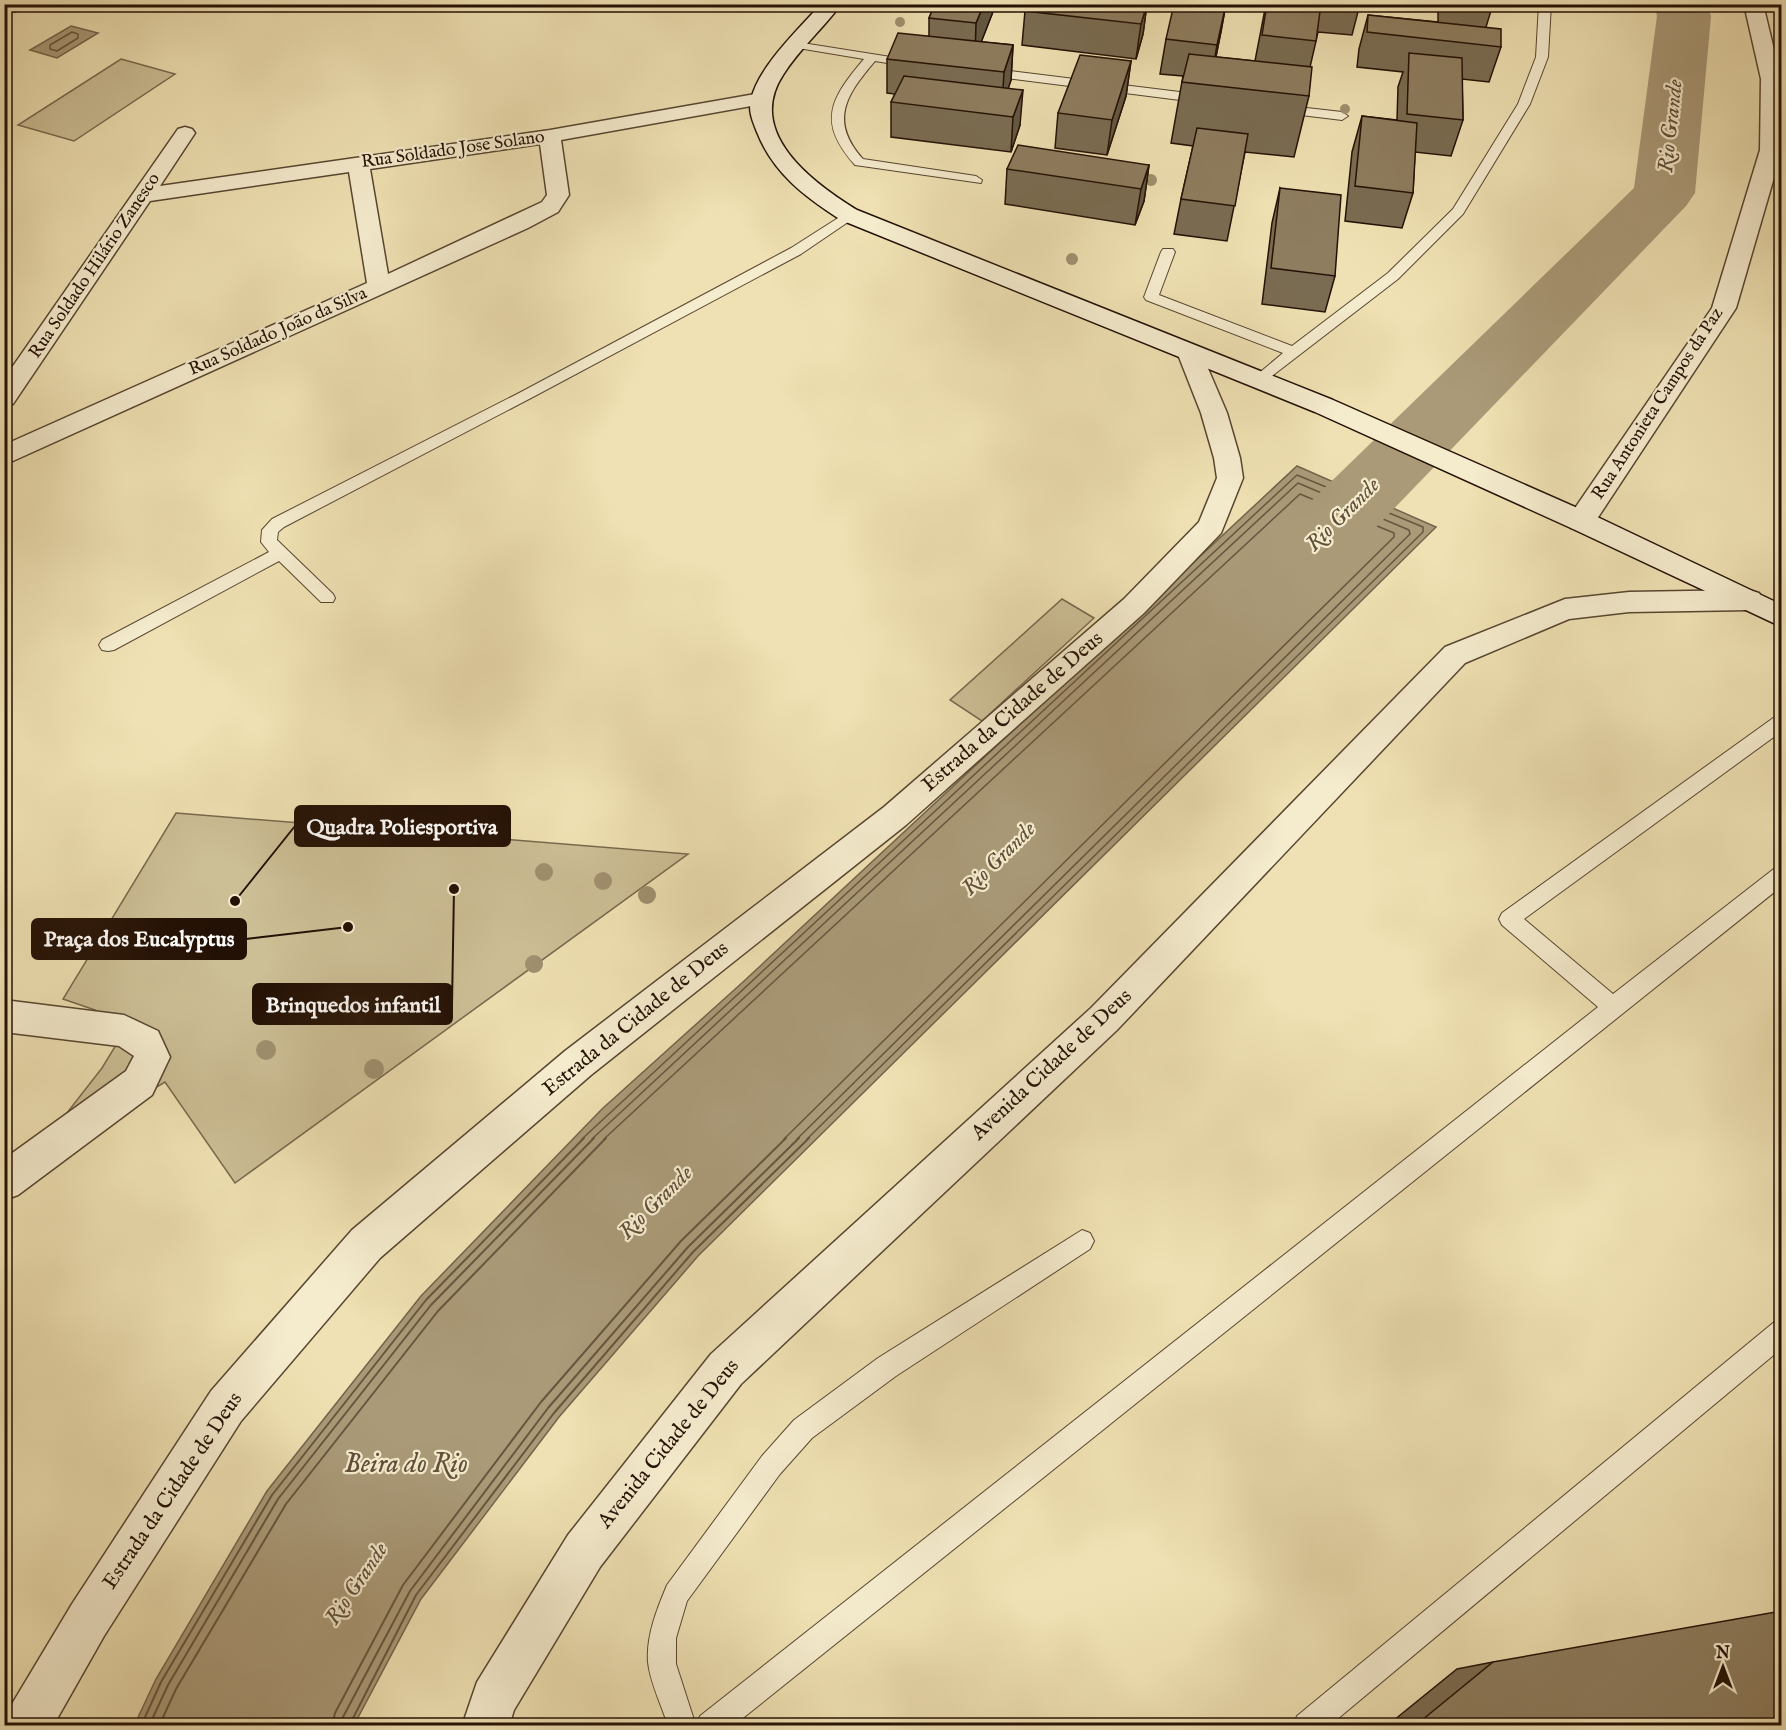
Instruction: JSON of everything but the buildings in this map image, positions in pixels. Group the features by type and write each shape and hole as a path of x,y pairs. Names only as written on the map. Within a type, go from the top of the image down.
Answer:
{"street":[{"path":"832,4 796,45 761,99 761,114 772,147 790,171 810,190 849,215 1323,406 1581,521 1782,617"},
{"name":"Rua Antonieta Campos da Paz","path":"1581,521 1724,308 1771,150 1771,79 1753,4"},
{"name":"Rua Soldado Jose Solano","path":"144,195 550,136 761,99"},
{"name":"Rua Soldado Hilário Zanesco","path":"4,398 184,133"},
{"name":"Rua Soldado João da Silva","path":"4,456 550,207 558,195 550,136"},
{"path":"358,164 379,286"},
{"name":"Estrada da Cidade de Deus","path":"26,1725 88,1620 226,1406 366,1244 578,1063 895,816 1134,606 1210,526 1230,478 1219,429 1188,352"},
{"name":"Avenida Cidade de Deus","path":"485,1725 494,1699 584,1551 726,1369 1104,1019 1455,655 1565,609 1629,602 1749,600"},
{"path":"4,1016 124,1031 145,1042 152,1057 139,1083 4,1182"}],"lane":[{"path":"1259,379 1393,276 1458,211 1524,104 1542,57 1545,4"},
{"path":"796,45 930,65"},
{"path":"871,58 849,85 837,110 837,130 847,151 859,162 976,180"},
{"path":"977,71 1212,100"},
{"path":"1271,108 1342,116"},
{"path":"327,598 269,542 270,530 278,523 526,395 796,251 849,215"},
{"path":"1168,252 1151,297 1287,356"},
{"path":"108,645 279,554"},
{"path":"1613,1007 1509,920 1782,721"},
{"path":"710,1725 1782,874"},
{"path":"682,1725 662,1664 662,1638 676,1594 771,1465 803,1429 887,1367 1082,1241"},
{"path":"1307,1725 1775,1341"}],"path":[{"path":"4,15 45,4"}],"shaded area":[{"path":"121,59 175,74 74,141 18,125"},
{"path":"1062,599 1094,618 982,721 950,700"},
{"path":"176,813 688,854 235,1183 165,1082 75,1136 63,1118 102,1068 116,1045 118,1023 95,1010 63,999"}],"water":[{"path":"71,26 98,33 57,58 30,50"},
{"name":"Beira do Rio","path":"1297,466 1436,527 698,1256 559,1417 421,1599 354,1725 134,1726 156,1679 267,1491 421,1296 602,1109 743,982"}],"waterway":[{"name":"Rio Grande","path":"1272,586 1664,193 1684,16 1680,4"}],"place":[{"name":"Brinquedos infantil","path":"454,889"},
{"name":"Quadra Poliesportiva","path":"235,901"},
{"name":"Praça dos Eucalyptus","path":"348,927"}]}
